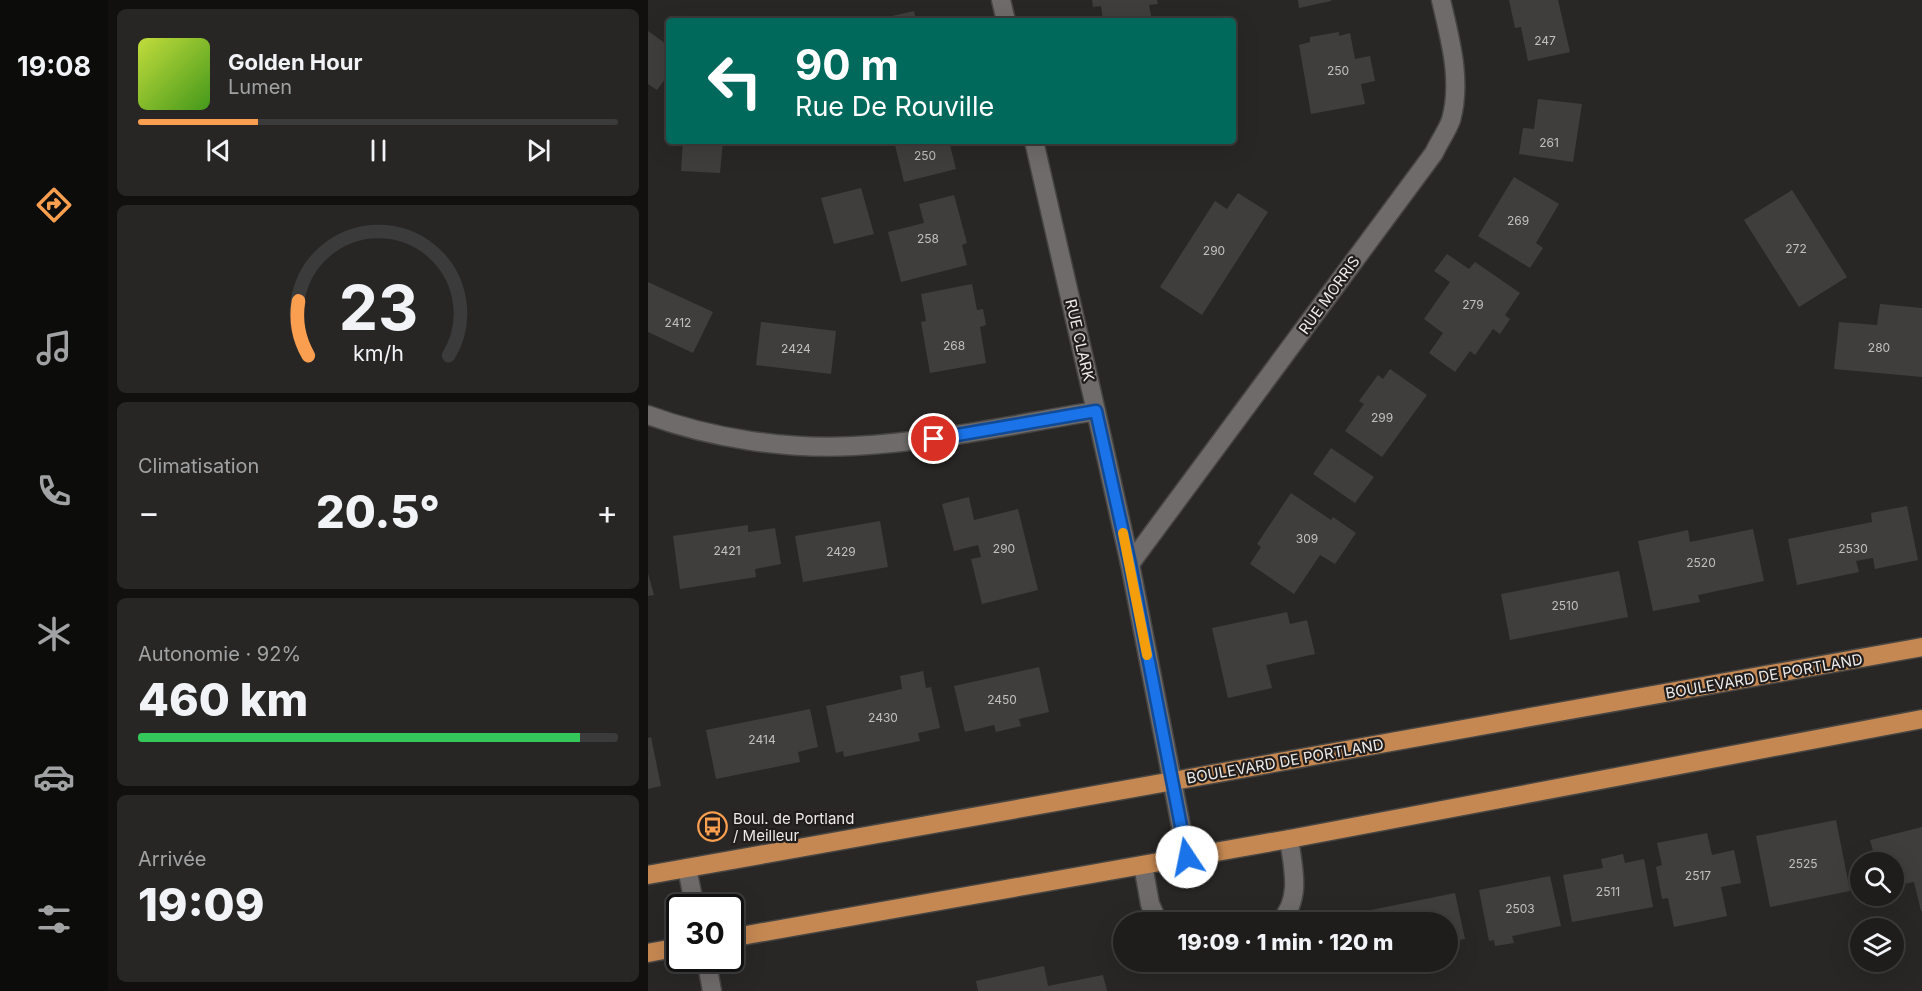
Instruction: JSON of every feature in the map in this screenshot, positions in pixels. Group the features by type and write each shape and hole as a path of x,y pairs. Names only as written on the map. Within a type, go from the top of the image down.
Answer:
{"main road":[{"name":"BOULEVARD DE PORTLAND","path":"648,875 1922,646"},
{"path":"744,936 1289,839 1922,719"},
{"path":"648,953 666,950"}],"street":[{"path":"1001,0 1005,18"},
{"name":"RUE MORRIS","path":"1130,564 1434,153 1451,120 1455,88 1454,59 1441,0"},
{"name":"RUE CLARK","path":"1035,144 1130,564 1187,857"},
{"path":"648,415 711,433 746,439 781,444 852,447 934,439 1096,411"},
{"path":"1287,912 1296,885 1289,839"},
{"path":"1143,865 1154,912"},
{"path":"687,868 692,894"},
{"path":"709,972 712,991"}],"building":[{"path":"1092,0 1157,0 1158,4 1149,5 1151,18 1103,18 1101,6 1093,7"},
{"path":"1298,0 1331,0 1331,1 1299,8"},
{"path":"1509,0 1558,0 1570,52 1528,61 1521,27 1515,28"},
{"path":"914,11 915,18 883,18"},
{"path":"648,31 666,44 666,78 657,90 648,84"},
{"path":"1339,32 1339,36 1350,33 1355,59 1370,56 1375,81 1361,84 1365,104 1311,114 1299,45 1310,42 1310,37"},
{"path":"1538,99 1582,104 1573,162 1519,154 1523,128 1534,129"},
{"path":"683,144 723,144 720,173 681,171"},
{"path":"895,144 950,144 956,169 904,182"},
{"path":"1514,177 1559,204 1536,243 1543,248 1530,268 1478,236"},
{"path":"861,188 874,234 834,244 821,198"},
{"path":"1792,190 1847,277 1799,307 1744,220"},
{"path":"1238,193 1268,212 1202,315 1160,287 1215,201 1227,209"},
{"path":"954,195 967,243 962,245 967,265 901,282 888,232 924,223 919,204"},
{"path":"1447,254 1469,269 1475,262 1520,293 1505,315 1510,319 1500,334 1493,329 1475,355 1470,351 1455,372 1429,353 1443,333 1424,319 1450,282 1434,271"},
{"path":"648,282 713,312 693,353 648,332"},
{"path":"972,284 977,310 983,309 986,325 980,327 986,363 930,373 921,322 926,321 921,294"},
{"path":"1880,304 1922,308 1922,377 1834,369 1839,322 1877,325"},
{"path":"761,322 836,331 831,374 756,365"},
{"path":"1390,369 1427,395 1382,457 1345,431 1364,404 1359,401 1378,375 1383,379"},
{"path":"1331,448 1374,477 1355,503 1313,474"},
{"path":"1291,493 1331,520 1333,517 1356,533 1335,564 1320,555 1294,594 1250,564 1261,547 1257,544"},
{"path":"969,497 974,520 1018,509 1038,590 982,604 971,559 981,557 978,545 954,551 942,504"},
{"path":"1907,506 1918,560 1875,569 1873,558 1856,561 1859,572 1797,585 1788,539 1872,522 1871,513"},
{"path":"880,521 888,567 803,582 795,536"},
{"path":"748,525 748,532 775,528 781,564 755,569 756,577 680,589 673,536"},
{"path":"1753,529 1764,581 1698,595 1700,602 1653,611 1638,541 1688,530 1690,542"},
{"path":"1619,571 1628,617 1510,640 1501,594"},
{"path":"648,573 654,595 648,596"},
{"path":"1287,612 1290,624 1307,620 1315,654 1266,665 1272,688 1228,698 1212,628"},
{"path":"1039,667 1049,712 1019,719 1021,726 996,732 994,725 965,732 954,686"},
{"path":"923,671 926,688 931,687 940,728 918,733 920,741 844,757 843,751 836,753 826,706 902,689 900,676"},
{"path":"810,709 818,747 798,752 800,762 716,779 706,730"},
{"path":"651,737 661,786 648,789 648,738"},
{"path":"1836,820 1850,891 1770,907 1756,836"},
{"path":"1922,827 1922,911 1914,882 1904,884 1904,852 1873,852 1870,840"},
{"path":"1707,833 1712,855 1734,850 1741,883 1721,887 1727,916 1674,927 1668,898 1662,899 1656,867 1662,865 1657,843"},
{"path":"1623,854 1625,863 1644,859 1653,907 1572,922 1563,875 1603,868 1601,859"},
{"path":"1550,876 1561,926 1512,936 1514,943 1495,946 1494,940 1489,941 1479,890"},
{"path":"1455,893 1465,939 1458,940 1458,912 1361,912"},
{"path":"1044,966 1048,986 1103,975 1107,991 978,991 976,981"}],"slow traffic":[{"path":"1123,533 1147,655"}],"place":[{"name":"Boul. de Portland / Meilleur","path":"712,827"}],"route":[{"path":"934,439 1096,411 1130,564 1187,857"}]}
